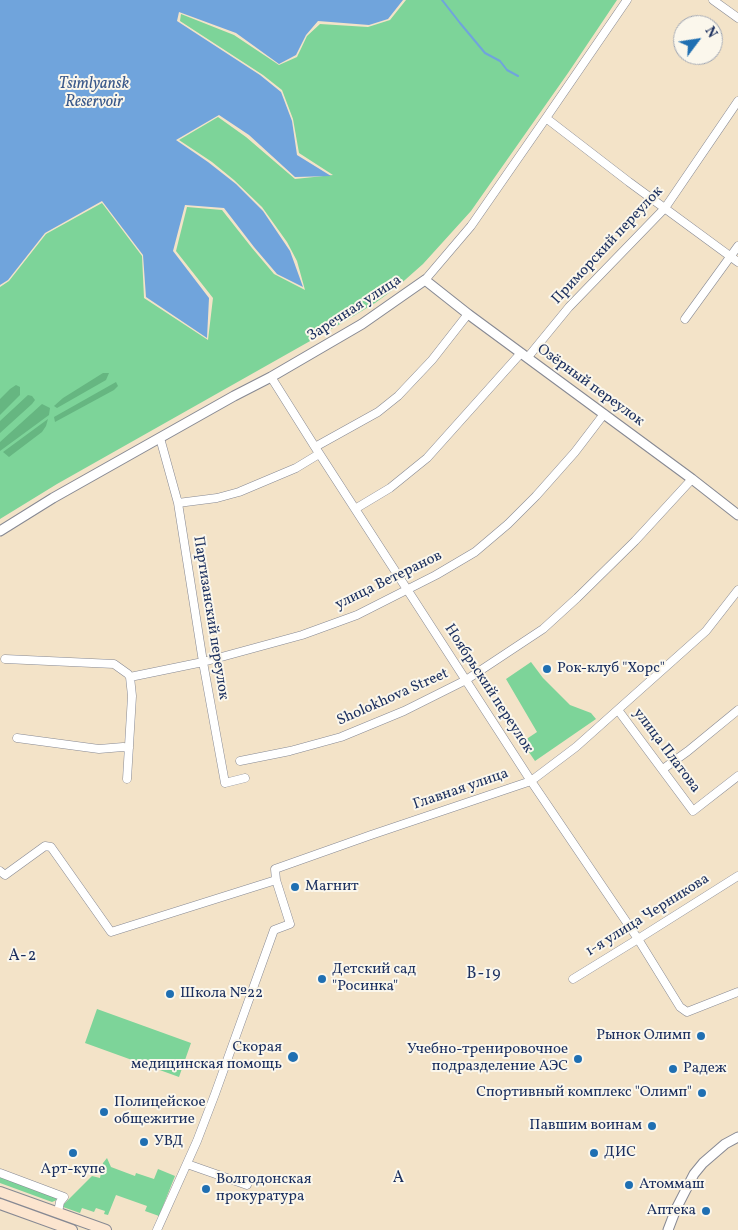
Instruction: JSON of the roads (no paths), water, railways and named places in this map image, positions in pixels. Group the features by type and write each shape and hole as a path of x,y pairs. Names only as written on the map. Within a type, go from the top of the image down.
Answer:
{"main road":[{"path":"0,1192 106,1230"},
{"path":"0,1204 72,1230"}],"street":[{"name":"Заречная улица","path":"0,531 53,498 271,377 362,324 425,280 471,226 626,0"},
{"path":"713,0 738,18"},
{"name":"Приморский переулок","path":"355,509 390,488 427,458 665,208 738,101"},
{"path":"546,118 738,262"},
{"path":"685,319 738,246"},
{"name":"Озёрный переулок","path":"425,280 738,514"},
{"path":"178,503 216,498 240,492 296,468 317,451 378,412 398,396 432,360 468,314"},
{"name":"Ноябрьский переулок","path":"271,377 531,781 638,939 680,1007 687,1012 738,992"},
{"name":"улица Ветеранов","path":"130,677 203,662 302,635 357,615 408,590 476,552 508,524 575,452 604,414"},
{"name":"Партизанский переулок","path":"160,438 178,503 203,662 225,783 245,778"},
{"name":"Sholokhova Street","path":"240,761 290,751 341,737 404,711 466,680 543,629 578,598 635,541 692,479"},
{"name":"Главная улица","path":"276,880 275,869 531,781 576,747 706,631 738,590"},
{"path":"5,659 114,664 128,674 132,696 127,779"},
{"name":"улица Платова","path":"618,710 693,811 738,776"},
{"path":"663,769 738,710"},
{"path":"17,738 99,749 128,748"},
{"path":"0,871 5,876 44,846 51,847 110,932 276,880 290,924 274,930 215,1094 158,1230"},
{"name":"1-я улица Черникова","path":"573,978 738,876"},
{"path":"668,1230 676,1209 694,1174 703,1163 725,1144 738,1137"},
{"path":"674,1230 680,1212 699,1177 727,1148 738,1142"},
{"path":"187,1164 246,1185"},
{"path":"0,1173 64,1197 60,1202 58,1212"}],"water":[{"name":"Tsimlyansk Reservoir","path":"0,0 403,0 388,19 369,25 318,21 306,35 296,55 279,64 236,33 179,12 177,21 260,75 281,92 292,121 297,155 331,176 295,177 249,135 219,115 176,140 236,184 263,211 290,251 303,287 277,274 224,208 185,205 173,251 209,298 207,338 146,297 143,255 102,201 45,233 8,280 0,285"}],"waterway":[{"path":"442,0 485,53 500,61 507,70 518,76"}],"place":[{"name":"Рок-клуб \"Хорс\"","path":"547,669"},
{"name":"Магнит","path":"295,887"},
{"name":"Детский сад \"Росинка\"","path":"322,979"},
{"name":"Школа №22","path":"170,994"},
{"name":"Рынок Олимп","path":"701,1036"},
{"name":"Скорая медицинская помощь","path":"293,1057"},
{"name":"Учебно-тренировочное подразделение АЭС","path":"578,1059"},
{"name":"Радеж","path":"673,1069"},
{"name":"Спортивный комплекс \"Олимп\"","path":"702,1093"},
{"name":"Полицейское общежитие","path":"104,1112"},
{"name":"Павшим воинам","path":"652,1126"},
{"name":"УВД","path":"144,1142"},
{"name":"Арт-купе","path":"73,1153"},
{"name":"ДИС","path":"594,1153"},
{"name":"Атоммаш","path":"629,1185"},
{"name":"Волгодонская прокуратура","path":"206,1189"},
{"name":"Аптека","path":"706,1211"}],"district":[{"name":"А-2","path":"23,957"},
{"name":"В-19","path":"484,975"},
{"name":"А","path":"399,1179"}]}
